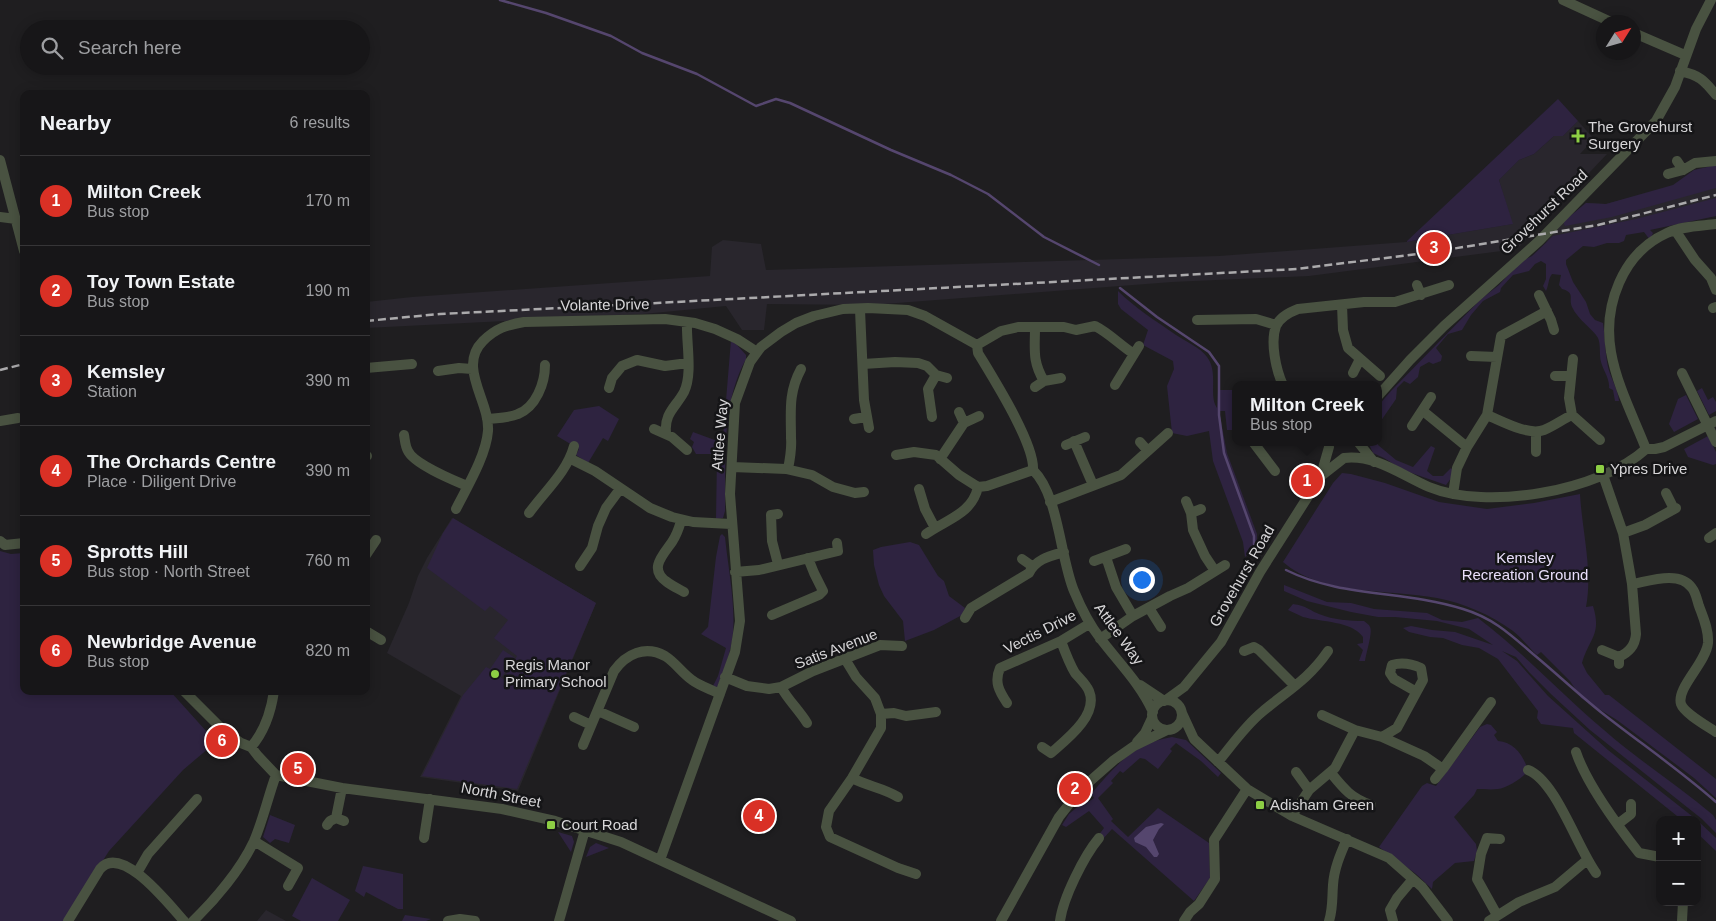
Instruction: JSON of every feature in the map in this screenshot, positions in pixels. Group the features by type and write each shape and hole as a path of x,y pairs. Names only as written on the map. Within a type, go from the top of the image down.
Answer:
{"street":[{"path":"1563,0 1596,15"},
{"name":"Grovehurst Road","path":"1382,392 1444,326 1565,215 1656,121 1675,87 1686,55 1711,0"},
{"path":"1641,36 1686,55"},
{"path":"1680,70 1703,79 1716,95"},
{"path":"0,160 20,235"},
{"path":"1668,174 1680,165 1716,161"},
{"path":"0,217 16,219"},
{"path":"1646,449 1617,376 1610,346 1609,320 1615,291 1629,266 1653,242 1675,230 1716,224"},
{"path":"1675,230 1695,260 1711,278 1716,290"},
{"path":"1281,381 1275,364 1276,325 1284,316 1298,309 1364,302 1395,302 1419,290 1450,285"},
{"path":"1539,295 1554,330"},
{"path":"1342,305 1343,330 1348,348 1380,376"},
{"name":"Attlee Way","path":"660,860 735,652 740,621 730,494 735,403 745,372 757,352 796,323 814,316 843,309 908,310 936,320 977,345 978,353 1031,451 1034,462 1033,470 1044,482 1073,589 1089,624 1136,682 1148,692 1165,700"},
{"path":"860,310 866,417 869,428"},
{"path":"1453,494 1458,468 1467,447 1488,415 1501,336 1547,311"},
{"name":"Volante Drive","path":"472,370 473,356 479,345 493,332 505,326 524,322 665,319 714,329 737,339 757,352"},
{"path":"1196,320 1256,319 1276,325"},
{"path":"1213,321 1214,332"},
{"path":"666,433 665,424 675,403 688,395 687,322"},
{"path":"977,345 1001,331 1018,327 1064,327 1076,330 1094,326 1106,332 1117,343 1137,350 1115,385"},
{"path":"1035,327 1034,356 1039,384 1061,378"},
{"path":"1471,356 1497,358"},
{"path":"1353,373 1360,359"},
{"path":"609,388 612,378 622,366 637,360 665,366 688,363"},
{"path":"1573,360 1569,398 1572,415 1600,440"},
{"path":"863,364 918,363 927,366 936,375 946,378"},
{"path":"370,368 412,364"},
{"path":"487,419 518,415 528,408 540,390 545,377 544,365"},
{"path":"438,371 459,368 472,370 487,419 488,431 485,446 456,509"},
{"path":"788,470 792,439 790,380 800,369"},
{"path":"1682,373 1712,423 1716,442"},
{"path":"932,417 928,389 936,375"},
{"path":"1555,376 1571,376"},
{"path":"1412,426 1431,397"},
{"path":"1423,411 1467,447"},
{"path":"959,412 964,424"},
{"path":"1488,415 1536,432 1545,430 1572,415"},
{"path":"940,459 964,424 979,416"},
{"path":"854,419 866,417"},
{"path":"0,422 18,418"},
{"path":"1329,446 1335,456 1375,462 1430,488 1453,494 1479,498 1536,495 1603,475 1631,462 1646,449 1655,450 1664,447 1712,423"},
{"path":"654,429 666,433 687,450"},
{"path":"1536,432 1536,452"},
{"path":"1050,502 1121,475 1168,433"},
{"path":"404,435 408,453 412,457 467,486"},
{"path":"1085,437 1070,443 1093,485"},
{"path":"1140,442 1148,451"},
{"path":"530,513 571,458 574,446"},
{"path":"1256,446 1276,471"},
{"name":"Grovehurst Road","path":"1321,476 1328,446"},
{"name":"Grovehurst Road","path":"1165,700 1184,687 1221,642 1260,572 1321,476 1355,451 1356,446"},
{"path":"1361,446 1375,462"},
{"path":"896,455 914,452 930,453 978,487 1033,470"},
{"path":"571,458 595,471 650,508 681,520 712,524 731,524"},
{"path":"732,467 788,470 812,475 833,487 855,493 864,492"},
{"path":"1602,650 1619,661 1629,652 1635,640 1632,584 1623,533 1603,475"},
{"path":"926,534 964,512 974,499 978,487"},
{"path":"580,566 592,548 598,526 606,508 620,489"},
{"path":"919,489 925,509 935,528"},
{"path":"1623,533 1645,525 1675,508 1666,493"},
{"path":"1186,501 1196,511 1193,530 1205,556 1215,571"},
{"path":"778,514 771,515 772,541 778,564"},
{"path":"681,520 678,531 657,565 659,573 665,581 684,592"},
{"path":"370,549 376,540"},
{"path":"0,541 5,545 20,543"},
{"path":"735,572 759,570 838,551 837,543"},
{"path":"1094,562 1126,549"},
{"path":"965,618 971,608 1018,582 1029,573 1032,566 1048,556 1064,552"},
{"path":"1106,557 1116,587 1133,616"},
{"path":"772,615 820,595 823,590 808,558"},
{"path":"1022,559 1032,566"},
{"path":"1100,639 1133,616 1188,588 1225,565"},
{"path":"1632,584 1672,578 1688,582 1694,590 1707,629 1708,640 1702,661 1682,691 1680,701 1684,709 1716,732"},
{"path":"1149,608 1161,627"},
{"name":"Vectis Drive","path":"1006,703 997,685 1000,668 1061,641 1089,624"},
{"path":"370,633 381,640"},
{"path":"1042,747 1054,756 1075,733 1091,705 1088,689 1068,660 1061,641"},
{"name":"Satis Avenue","path":"726,677 756,688 769,689 781,687 813,671 880,644 902,646"},
{"path":"1244,651 1254,647 1259,650 1295,686"},
{"path":"583,745 614,670 621,661 639,651 648,651 666,656 693,680 720,694"},
{"path":"1218,762 1262,712 1306,678 1328,652"},
{"path":"845,659 856,677 875,698 881,714 881,728 852,778 829,811 826,827 830,838 916,874"},
{"name":"Attlee Way","path":"1136,682 1153,715"},
{"name":"Satis Avenue","path":"781,687 807,723"},
{"path":"1001,693 1010,687"},
{"path":"1134,746 1179,725 1184,687"},
{"path":"1382,737 1397,728 1415,692"},
{"path":"188,695 223,730 241,743 251,746 276,775 254,841 219,894 193,921"},
{"path":"251,746 258,739 265,724 273,695"},
{"path":"1001,921 1059,817 1096,776 1134,746 1145,733 1156,705 1165,700 1174,702 1181,711 1194,739 1247,789 1292,816 1389,858 1422,887 1448,921"},
{"path":"1435,778 1491,702"},
{"path":"598,711 634,727"},
{"path":"881,714 894,713 906,716 936,712"},
{"path":"1153,715 1157,726 1194,739"},
{"path":"1322,715 1355,730 1382,737 1424,756 1443,769"},
{"path":"574,717 591,725"},
{"path":"1292,816 1309,790 1331,773 1355,730"},
{"path":"1576,752 1589,782 1639,853 1656,856"},
{"path":"1528,770 1541,778 1545,784 1566,816 1587,860 1596,873"},
{"path":"1296,772 1309,790"},
{"path":"1331,773 1356,800 1371,805"},
{"name":"North Street","path":"276,775 342,788 509,810 585,830 621,842 791,921"},
{"path":"852,778 864,784 887,790 898,797"},
{"path":"327,825 330,820 340,819 342,788"},
{"path":"1184,921 1190,912 1200,904 1215,878 1214,840 1247,789"},
{"path":"137,873 148,854 196,799"},
{"path":"424,838 430,799"},
{"path":"1618,824 1631,814 1631,804"},
{"path":"559,921 585,830"},
{"path":"1060,921 1065,902 1081,866 1099,838"},
{"path":"1500,839 1487,838 1481,854 1477,879 1493,918 1519,902 1555,887 1587,860"},
{"path":"1329,921 1332,912 1333,885 1337,862 1347,840"},
{"path":"254,841 298,868 288,886"},
{"path":"68,921 102,866 107,863 116,863 128,867 137,873 155,888 184,921"},
{"path":"1392,921 1390,910 1413,878"},
{"path":"1682,921 1683,906"},
{"path":"448,921 460,919 475,921"}],"shaded area":[{"path":"1578,121 1594,139 1580,154 1607,154 1517,249 1309,276 1172,282 871,305 767,304 764,330 742,330 726,306 643,314 370,328 370,302 710,276 712,247 723,240 761,244 766,270 1219,256 1406,242 1512,224 1499,180 1519,160 1534,154 1554,136 1563,136"},
{"path":"1716,175 1716,216 1546,242 1563,222 1586,203 1606,204"},
{"name":"Regis Manor Primary School","path":"452,518 596,603 518,791 420,777 461,696 387,653 409,603 418,576"},
{"path":"1164,824 1153,840 1159,854 1157,857 1154,857 1146,847 1135,842 1134,838 1146,827"},
{"path":"266,910 286,921 257,921"}],"green space":[{"path":"1558,99 1578,121 1563,136 1554,136 1534,154 1519,160 1499,180 1513,224 1406,242"},
{"path":"1716,165 1716,188 1612,217 1565,226 1563,222 1586,203 1606,204 1673,185 1694,170"},
{"path":"1716,198 1716,216 1650,230 1653,233 1650,240 1644,232 1626,235 1624,241 1619,243 1607,243 1594,247 1583,246 1566,260 1573,282 1586,302 1590,314 1595,320 1603,323 1608,367 1619,401 1615,401 1613,390 1609,388 1601,362 1598,338 1575,312 1571,304 1569,292 1562,289 1559,285 1561,275 1552,274 1546,291 1543,286 1546,279 1546,264 1541,261 1535,264 1529,271 1513,275 1501,288 1500,292 1483,301 1471,315 1462,330 1448,334 1436,348 1442,356 1441,361 1433,364 1429,362 1420,367 1418,377 1410,384 1404,381 1397,388 1396,399 1382,419 1382,401 1391,391 1481,299 1499,285 1520,262 1532,256 1553,236 1636,219"},
{"path":"1118,291 1131,303 1197,348 1207,357 1211,363 1213,397 1217,408 1218,390 1232,390 1232,430 1227,430 1225,411 1219,411 1227,453 1257,534 1257,551 1252,551 1245,557 1243,542 1213,461 1209,431 1187,436 1172,433 1167,386 1174,369 1173,361 1143,345 1148,330 1121,309 1118,304"},
{"path":"731,340 746,355 746,359 732,395 726,433 725,511 723,518 716,519 717,457 711,454 696,454 692,447 694,442 690,439 693,432 720,442 723,437"},
{"path":"1702,388 1708,400 1713,397 1716,402 1716,411 1709,415 1697,391"},
{"path":"1686,395 1698,419 1674,432 1669,424 1678,399"},
{"path":"599,406 619,419 608,441 603,438 588,463 576,455 579,449 557,436 574,410"},
{"path":"1708,436 1716,452 1716,464 1713,465 1688,457 1684,449"},
{"path":"1370,446 1379,446 1396,460 1413,467 1431,446 1435,448 1427,471 1433,476 1443,476 1451,468 1454,472 1446,485 1403,470 1373,453"},
{"name":"Kemsley Recreation Ground","path":"1342,473 1385,483 1439,502 1487,509 1534,503 1580,494 1588,565 1586,607 1593,606 1596,624 1594,636 1582,663 1587,673 1605,695 1609,695 1716,779 1716,798 1694,778 1617,720 1581,698 1570,681 1541,652 1537,655 1516,634 1496,620 1477,610 1447,600 1356,589 1317,581 1299,573 1283,562 1333,483"},
{"name":"Regis Manor Primary School","path":"453,518 596,603 517,789 422,776 463,695 486,667 490,669 503,650 515,658 502,677 495,672 503,679 517,656 494,638 508,620 490,606 485,611 427,568 443,533"},
{"path":"722,534 725,537 732,589 733,629 729,653 717,688 713,686 726,648 701,634 708,627 716,557"},
{"path":"910,542 919,545 938,576 944,581 949,596 965,608 962,615 934,630 905,641 903,621 884,596 879,585 874,565 873,550"},
{"path":"0,551 11,554 20,553 20,695 174,695 216,742 183,770 109,851 64,921 0,921"},
{"path":"1284,585 1327,602 1351,603 1374,609 1427,613 1442,620 1462,622 1478,618 1511,645 1617,741 1713,815 1716,820 1716,833 1701,816 1698,816 1590,730 1552,695 1516,657 1502,651 1517,661 1548,696 1608,750 1692,816 1677,816 1574,733 1573,728 1541,724 1537,718 1538,711 1498,659 1479,648 1462,645 1443,638 1409,632 1403,628 1411,626 1455,632 1493,645 1469,629 1437,621 1378,617 1351,612 1307,601 1284,591"},
{"path":"1293,604 1330,618 1364,621 1371,630 1365,661 1359,661 1363,650 1357,644 1363,643 1363,637 1358,632 1344,625 1301,616 1288,610"},
{"path":"1487,724 1491,725 1497,732 1494,735 1498,741 1509,744 1517,750 1528,770 1519,779 1506,787 1477,789 1454,817 1476,844 1477,851 1474,861 1455,863 1433,882 1432,889 1416,874 1379,847 1422,786 1427,783 1436,786 1480,727"},
{"path":"1172,737 1186,740 1221,773 1218,777 1201,761 1176,743 1170,749 1172,751 1158,769 1145,759 1140,758 1123,773 1120,771 1111,781 1113,783 1098,798 1113,819 1111,821 1128,837 1158,808 1209,843 1210,878 1194,901 1112,829 1102,840 1098,836 1104,828 1089,811 1066,827 1062,825 1069,814 1083,802 1085,804 1094,798 1091,794 1126,757 1147,744"},
{"path":"270,815 295,825 289,843 275,839 270,843 263,837"},
{"path":"1701,824 1716,838 1716,851 1701,837"},
{"path":"558,832 572,836 574,842 571,852"},
{"path":"596,843 609,848 586,857 590,847"},
{"path":"363,866 403,874 403,909 398,909 366,892 364,897 355,891"},
{"path":"312,878 350,900 338,921 301,921 292,916"},
{"path":"405,915 431,919 426,921 402,921"}],"waterway":[{"path":"500,0 546,13 611,36 642,53 697,74 756,106 776,99 790,103 891,150 951,175 988,194 1044,237 1099,265"},
{"path":"1120,288 1157,317 1209,352 1219,366 1219,415 1224,453 1254,536 1254,544"},
{"path":"1286,570 1307,579 1329,585 1441,603 1483,617 1509,633 1593,706 1716,802"}],"railway":[{"path":"370,321 440,314 1297,269 1433,252 1598,225 1716,195"},
{"path":"0,370 20,365"}],"place":[{"name":"The Grovehurst Surgery","path":"1578,136"},
{"name":"Kemsley","path":"1434,248"},
{"name":"Ypres Drive","path":"1600,469"},
{"name":"Milton Creek","path":"1307,481"},
{"name":"Regis Manor Primary School","path":"495,674"},
{"name":"Newbridge Avenue","path":"222,741"},
{"name":"Sprotts Hill","path":"298,769"},
{"name":"Toy Town Estate","path":"1075,789"},
{"name":"Adisham Green","path":"1260,805"},
{"name":"The Orchards Centre","path":"759,816"},
{"name":"Court Road","path":"551,825"}]}
